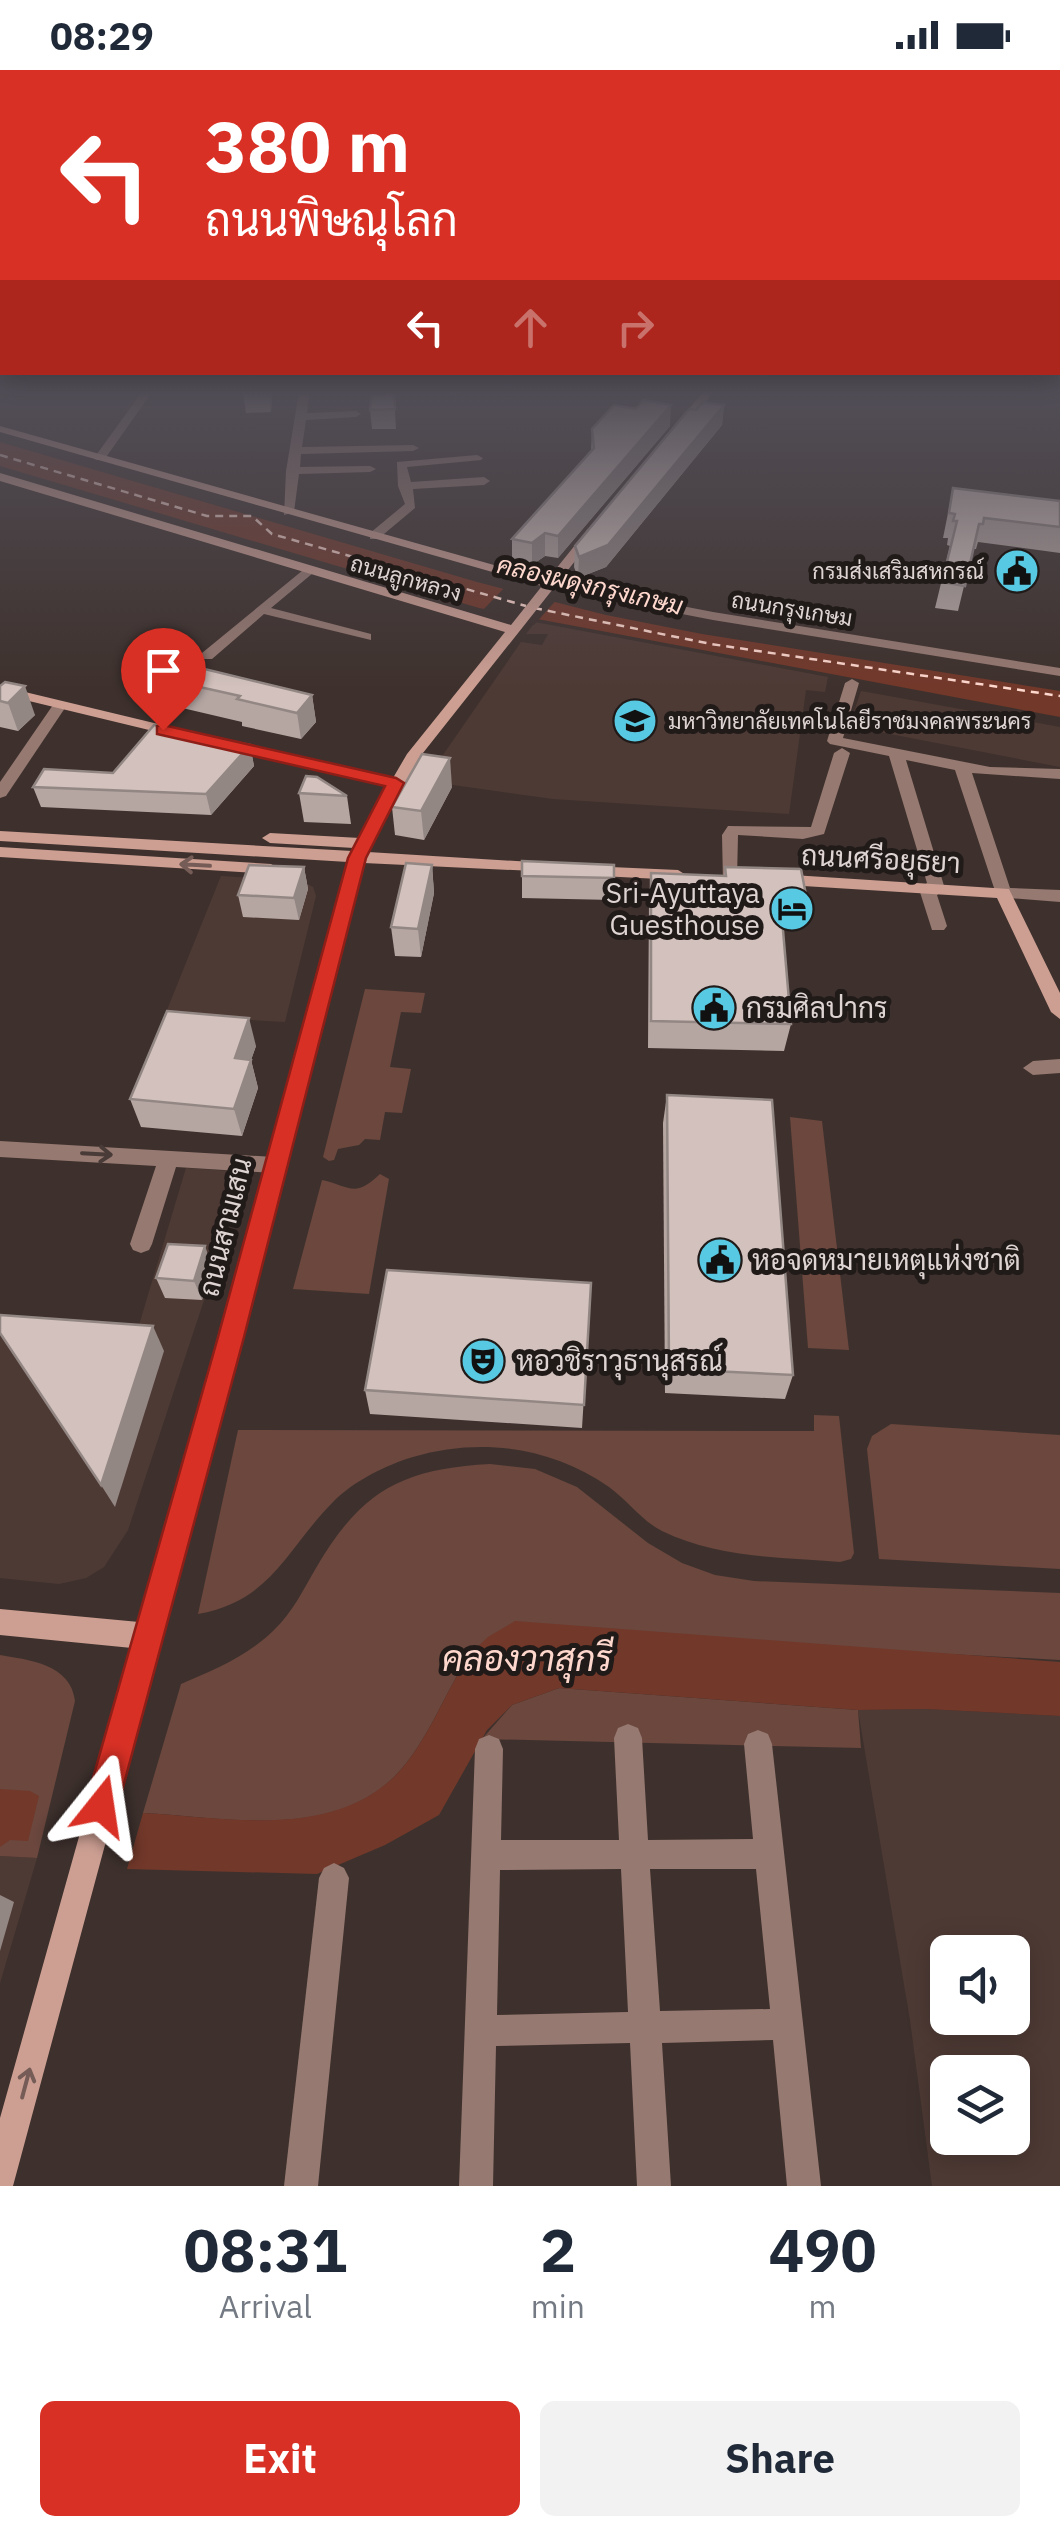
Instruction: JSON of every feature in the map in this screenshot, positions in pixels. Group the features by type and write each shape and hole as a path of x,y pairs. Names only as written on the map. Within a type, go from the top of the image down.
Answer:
{"main road":[{"name":"ถนนลูกหลวง","path":"48,491 308,570 516,626"},
{"name":"ถนนกรุงเกษม","path":"214,491 546,587"},
{"name":"ถนนสามเสน","path":"0,2176 231,1337 360,850 396,783 546,587 598,526"},
{"path":"0,690 182,734"},
{"path":"201,738 396,783"},
{"path":"0,824 58,833 360,850 689,876"},
{"path":"11,848 58,833"},
{"path":"0,836 11,848 284,869 360,850"},
{"path":"166,839 326,856"},
{"name":"ถนนศรีอยุธยา","path":"709,877 1003,893"},
{"path":"1003,893 1060,1012"},
{"path":"0,1622 147,1636"}],"street":[{"path":"288,512 290,491"},
{"path":"374,536 411,505 406,491"},
{"path":"206,656 308,570"},
{"name":"ถนนกรุงเกษม","path":"546,587 1060,672"},
{"path":"260,609 366,637"},
{"path":"852,683 835,741 962,766 1032,776 1060,774"},
{"path":"0,793 60,705"},
{"path":"745,879 734,830 803,834 818,830 842,753"},
{"path":"896,753 938,926"},
{"path":"962,766 1003,893 1060,896"},
{"path":"1033,1068 1060,1066"},
{"path":"0,1149 274,1165"},
{"path":"141,1244 169,1159"},
{"path":"628,1738 654,2186"},
{"path":"758,1744 804,2186"},
{"path":"476,2186 489,1749"},
{"path":"485,1854 769,1854"},
{"path":"301,2186 334,1878"},
{"path":"483,2031 787,2024"}],"shaded area":[{"name":"มหาวิทยาลัยเทคโนโลยีราชมงคลพระนคร","path":"535,622 828,677 825,692 806,690 789,814 553,799 425,781 521,642 542,645 548,634 526,634"},
{"path":"861,691 1060,727 1060,767 849,726"},
{"path":"221,876 302,881 313,887 316,896 285,1022 165,1015"},
{"path":"365,989 425,993 421,1013 401,1012 390,1067 411,1069 402,1113 385,1112 380,1140 365,1139 359,1145 338,1149 334,1160 329,1161 323,1157"},
{"path":"790,1117 822,1121 849,1350 808,1348"},
{"path":"186,1168 230,1171 241,1188 128,1530 104,1567 86,1578 59,1584 0,1578 0,1337 6,1321 137,1332"},
{"path":"380,1174 389,1179 369,1294 293,1289 322,1180 358,1188"},
{"path":"814,1415 839,1416 854,1553 851,1559 840,1562 772,1557 705,1547 655,1527 609,1487 563,1463 515,1450 464,1448 413,1457 361,1480 334,1501 261,1585 244,1598 198,1614 238,1430 814,1431"},
{"path":"891,1424 1060,1435 1060,1569 879,1559 867,1449 872,1436"},
{"path":"490,1464 535,1469 577,1487 648,1543 682,1563 715,1575 754,1581 1060,1593 1060,1660 838,1648 472,1652 407,1763 369,1796 340,1810 275,1820 143,1813 181,1684 241,1655 273,1631 292,1609 333,1542 367,1503 408,1479"},
{"path":"0,1655 35,1662 57,1672 66,1679 75,1701 37,1858 0,1856"},
{"path":"559,1688 858,1710 861,1748 482,1739 512,1705"},
{"path":"926,1709 1060,1716 1060,2186 932,2186 910,2020 858,1710"},
{"path":"0,1856 37,1858 0,1983"}],"water":[{"name":"คลองผดุงกรุงเกษม","path":"83,491 166,491 477,582 606,615 1060,691 1060,717 479,608"},
{"name":"คลองวาสุกรี","path":"515,1621 1060,1662 1060,1716 926,1709 858,1710 559,1688 512,1705 487,1730 439,1815 385,1845 317,1874 127,1869 143,1813 275,1820 308,1817 369,1796 407,1763 472,1652"},
{"path":"0,1789 30,1791 39,1796 28,1841 10,1840 0,1847"}],"pier":[{"path":"507,585 558,598 534,625 481,612"}],"building":[{"path":"555,491 597,491 558,536 545,533 532,543 512,539"},
{"path":"621,491 653,491 608,545 579,557 575,546"},
{"path":"953,491 1060,501 1060,527 984,518 983,524 979,524 965,586 942,582 957,521 953,521 955,514 949,513"},
{"path":"155,657 312,695 297,713 137,673"},
{"path":"5,682 25,686 8,703 0,701 0,686"},
{"path":"154,725 250,745 206,794 33,787 44,769 113,773"},
{"path":"422,754 450,758 421,811 392,807"},
{"path":"306,776 317,777 347,796 299,793"},
{"path":"522,861 614,865 614,878 522,876"},
{"path":"406,863 432,865 418,929 391,927"},
{"path":"249,865 304,867 294,898 238,895"},
{"path":"725,867 801,869 806,895 780,895 791,1024 651,1021 651,873 726,876"},
{"path":"167,1011 249,1018 235,1058 251,1060 234,1109 130,1099"},
{"name":"หอจดหมายเหตุแห่งชาติ","path":"667,1095 772,1100 793,1375 669,1369"},
{"path":"168,1244 205,1246 194,1281 156,1278"},
{"name":"หอวชิราวุธานุสรณ์","path":"387,1270 591,1283 584,1405 365,1390"},
{"path":"0,1315 153,1326 101,1485 0,1333"}],"ferry route":[{"path":"121,491 207,516 252,516 272,534 526,606"},
{"path":"534,608 711,644 1060,696"}],"place":[{"name":"กรมส่งเสริมสหกรณ์","path":"1017,571"},
{"name":"มหาวิทยาลัยเทคโนโลยีราชมงคลพระนคร","path":"635,721"},
{"name":"Sri-Ayuttaya Guesthouse","path":"792,909"},
{"name":"กรมศิลปากร","path":"714,1008"},
{"name":"หอจดหมายเหตุแห่งชาติ","path":"720,1260"},
{"name":"หอวชิราวุธานุสรณ์","path":"483,1361"}],"route":[{"path":"101,1806 231,1337 357,858 396,783 163,730"}]}
